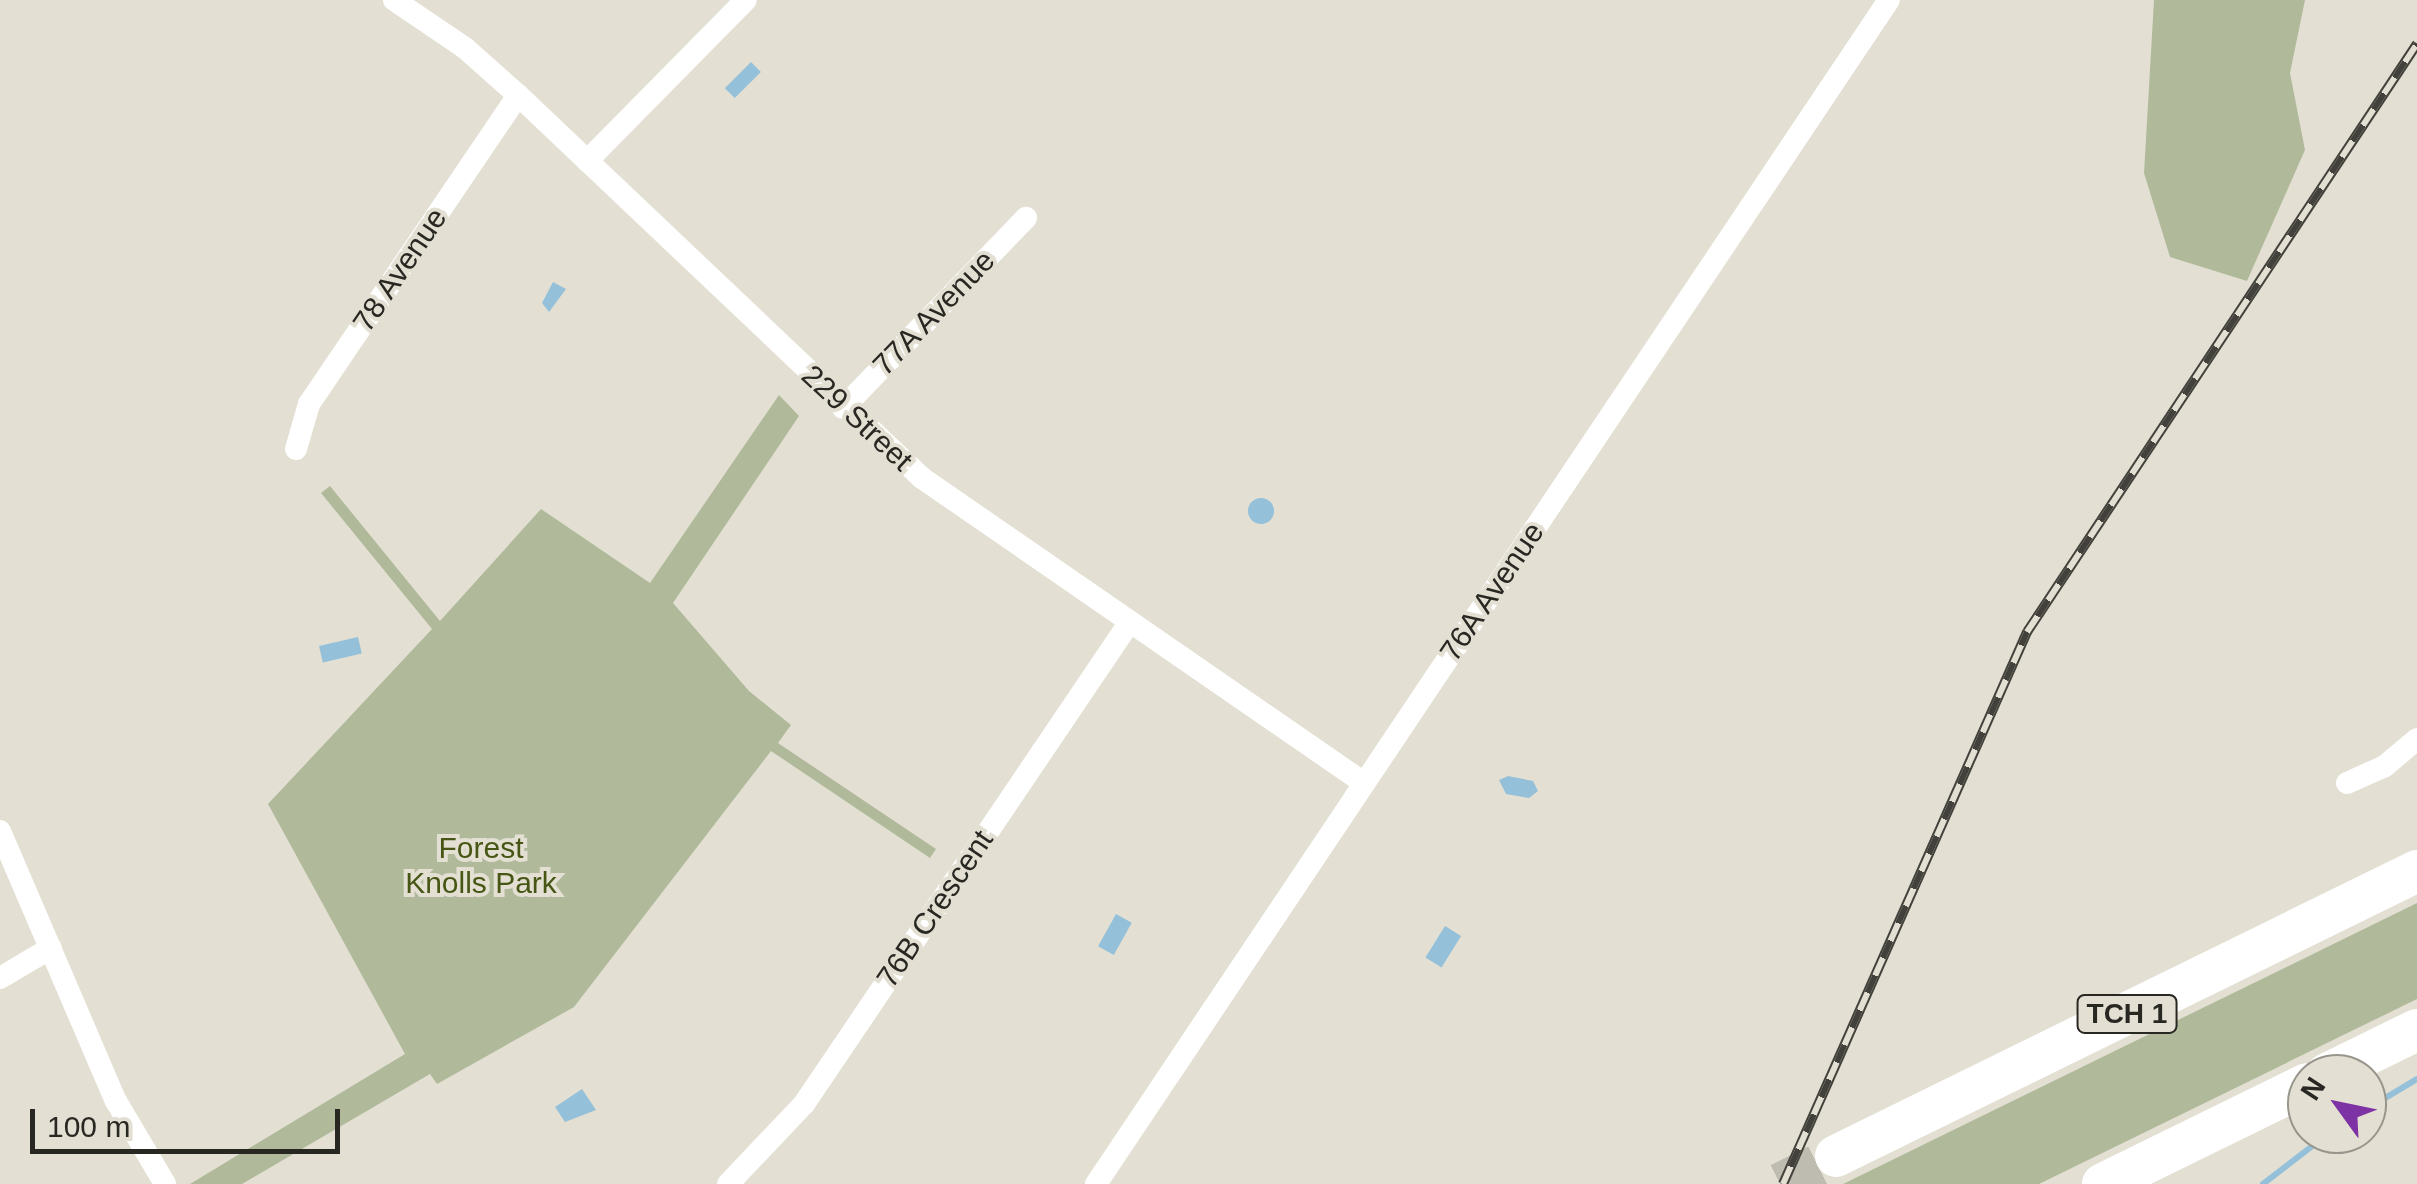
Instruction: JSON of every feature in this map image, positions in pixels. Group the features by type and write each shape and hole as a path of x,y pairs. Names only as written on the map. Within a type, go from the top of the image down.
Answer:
{"highway":[{"name":"TCH 1","path":"1836,1156 2417,871"},
{"path":"2368,1054 2417,1030"},
{"path":"2103,1184 2287,1094"}],"street":[{"name":"229 Street","path":"394,0 465,48 518,95 843,408 922,478 1364,782"},
{"path":"588,161 746,0"},
{"name":"76A Avenue","path":"1096,1184 1889,0"},
{"name":"78 Avenue","path":"296,450 309,404 518,95"},
{"name":"77A Avenue","path":"843,408 1026,218"},
{"name":"76B Crescent","path":"728,1184 804,1104 1129,623"},
{"path":"2347,783 2386,766 2417,738"},
{"path":"0,831 116,1102 165,1184"},
{"path":"0,978 51,948"}],"green space":[{"path":"2154,0 2305,0 2290,73 2305,150 2247,281 2170,257 2144,173"},
{"name":"Forest Knolls Park","path":"779,395 799,416 673,603 749,691 791,725 778,743 936,849 930,858 771,751 574,1007 437,1084 430,1074 242,1184 190,1184 405,1054 268,804 432,629 321,493 330,486 440,621 541,509 650,583"},
{"path":"2417,903 2417,999 2305,1054 2287,1054 2287,1063 2039,1184 1843,1184"}],"water":[{"path":"751,62 761,72 735,98 725,88"},
{"path":"553,282 566,289 549,312 542,303"},
{"path":"1261,498 1270,502 1274,511 1270,520 1261,524 1252,520 1248,511 1252,502"},
{"path":"358,637 362,654 323,663 319,646"},
{"path":"1508,776 1533,781 1538,791 1529,798 1506,794 1499,780"},
{"path":"1116,914 1132,923 1114,955 1098,946"},
{"path":"1445,926 1461,936 1442,967 1425,957"},
{"path":"582,1089 596,1110 565,1122 555,1107"}],"waterway":[{"path":"2387,1097 2417,1079"},
{"path":"2263,1184 2302,1154"}],"tunnel":[{"path":"1780,1184 1836,1156"}],"railway":[{"path":"1783,1184 2027,632 2417,44"}]}
